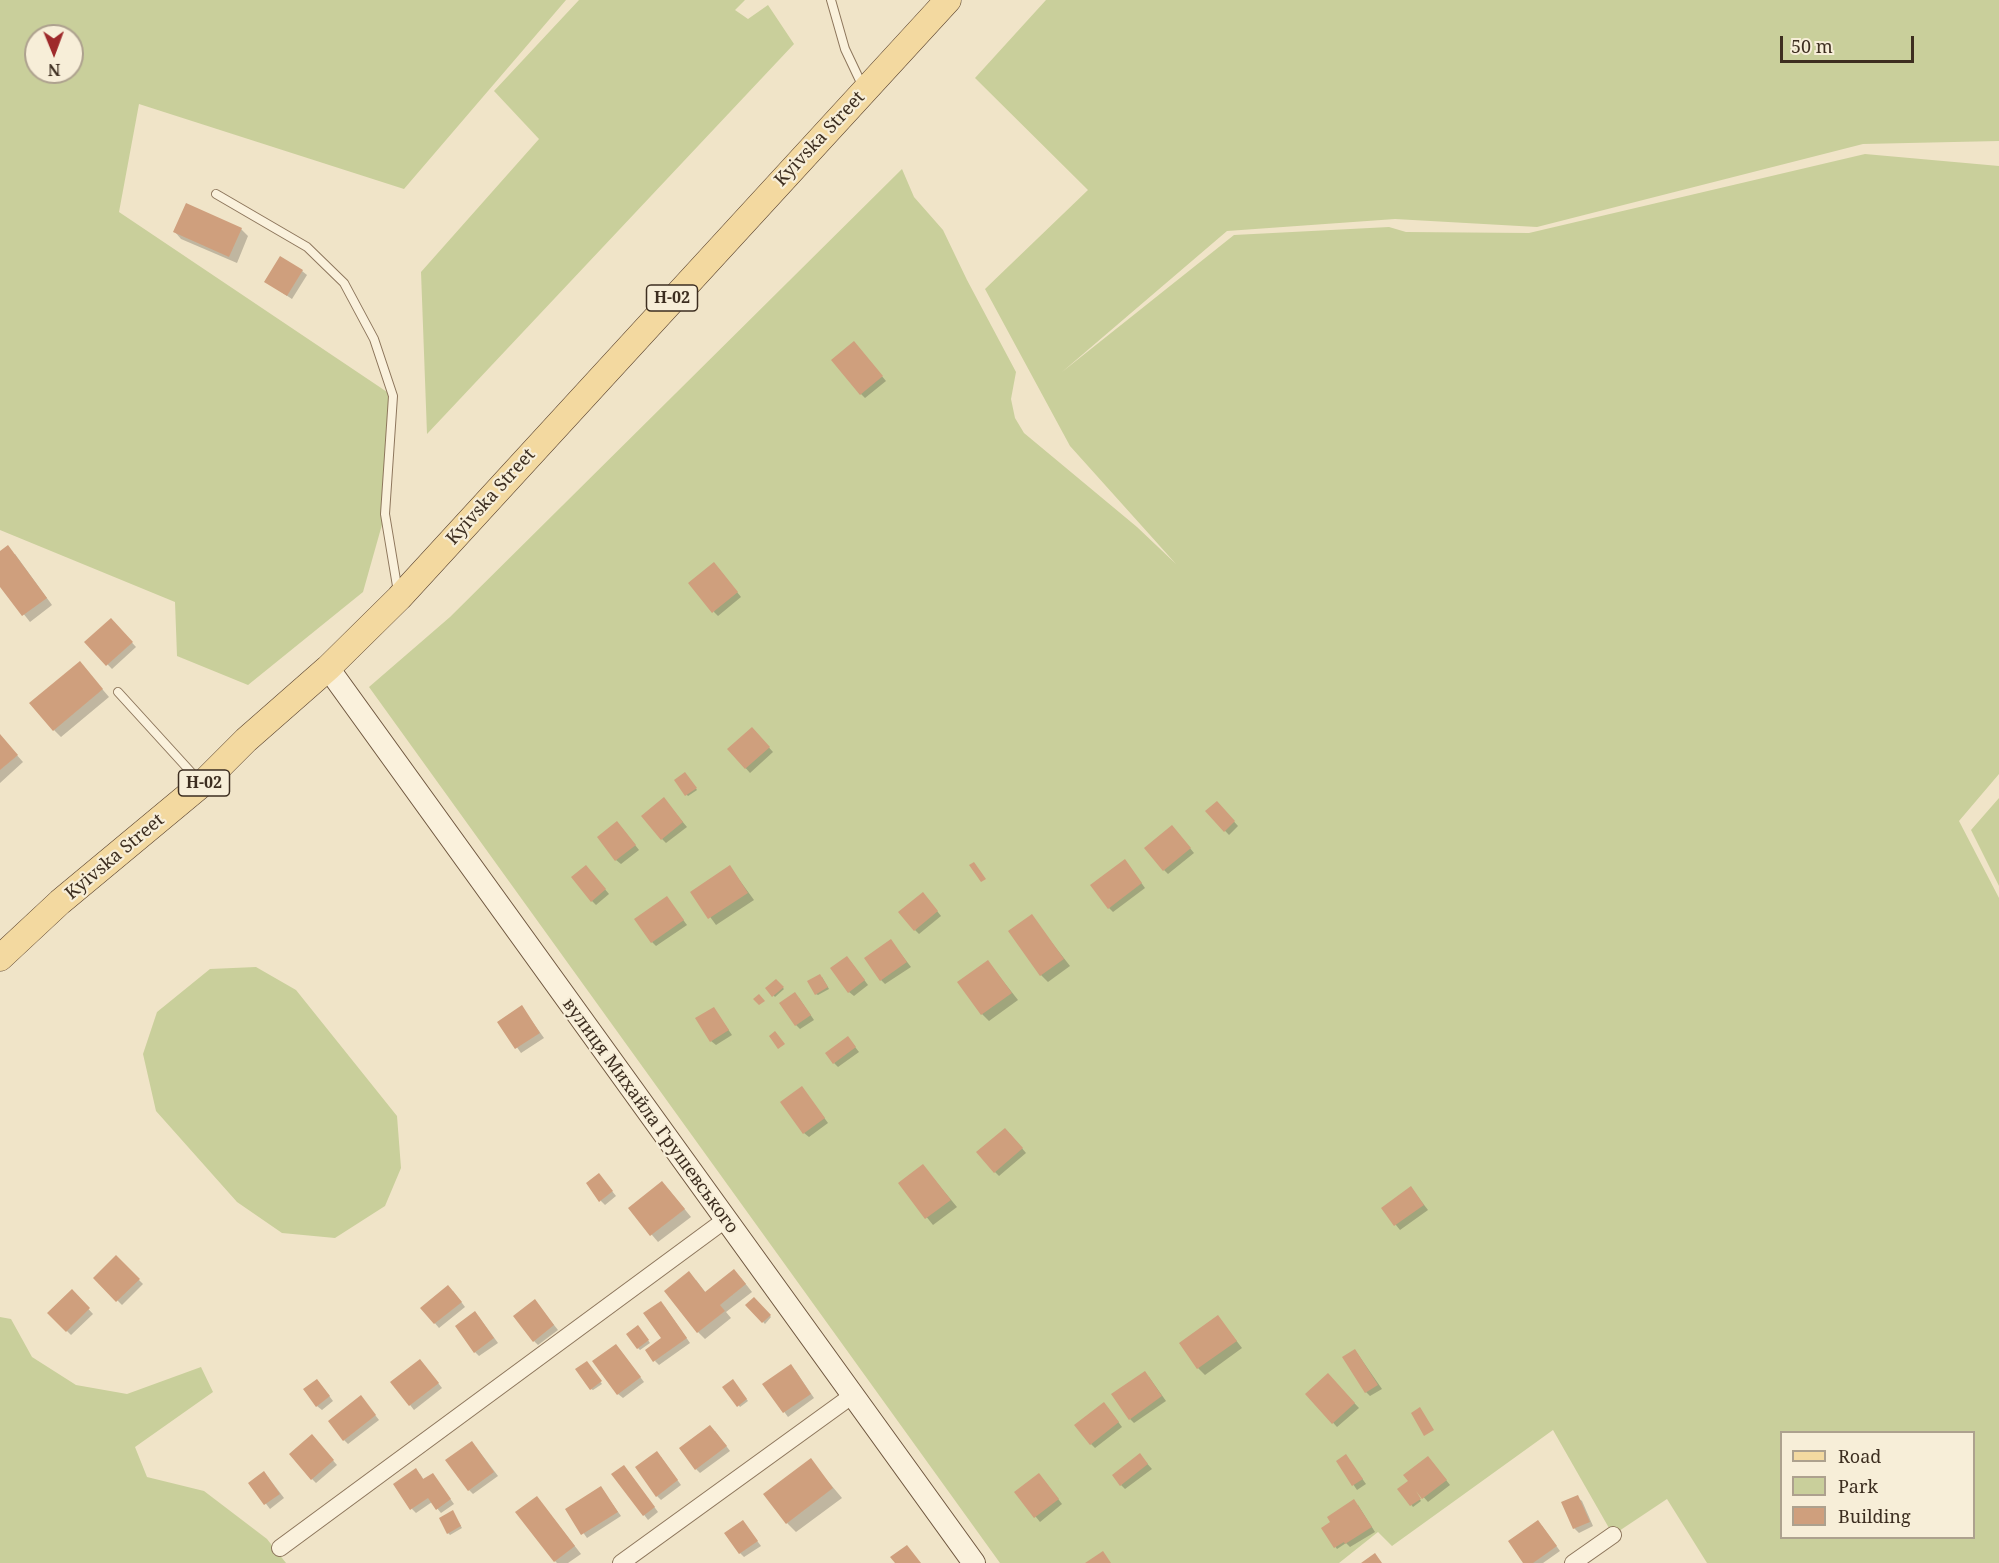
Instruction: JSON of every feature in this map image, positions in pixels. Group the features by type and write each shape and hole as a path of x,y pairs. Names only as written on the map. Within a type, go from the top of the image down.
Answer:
{"main road":[{"name":"Kyivska Street","path":"0,958 60,902 202,784 399,598 948,0"}],"street":[{"name":"вулиця Михайла Грушевського","path":"327,668 974,1563"},
{"path":"280,1548 725,1220"},
{"path":"621,1563 853,1395"},
{"path":"1573,1563 1613,1535"}],"lane":[{"path":"831,0 845,49 865,90"},
{"path":"216,194 307,247 344,283 374,339 393,396 385,514 399,598"},
{"path":"118,692 202,784"}],"green space":[{"path":"0,0 566,0 404,189 139,104 119,212 393,396 385,514 363,592 248,685 177,656 175,602 0,530"},
{"path":"579,0 745,0 735,10 748,19 768,5 794,44 427,434 421,272 539,139 494,91"},
{"path":"1046,0 1999,0 1999,141 1863,144 1537,227 1395,219 1227,231 1062,372 1234,235 1389,227 1406,232 1529,233 1865,154 1999,166 1999,774 1959,821 1999,898 1999,1563 1707,1563 1667,1499 1613,1535 1553,1430 1392,1546 1378,1532 1339,1563 1000,1563 369,687 450,617 902,169 914,197 943,230 1016,372 1011,399 1015,418 1024,433 1137,527 1176,564 1070,446 985,289 1088,190 975,78"},
{"path":"1999,798 1999,886 1971,830"},
{"path":"256,967 296,990 397,1116 401,1168 385,1206 335,1238 282,1233 237,1202 156,1111 143,1054 157,1012 210,969"},
{"path":"0,1317 11,1319 32,1357 76,1385 127,1394 201,1367 213,1392 135,1447 147,1477 204,1491 267,1539 286,1563 0,1563"}],"building":[{"path":"186,203 242,228 229,257 173,232"},
{"path":"280,256 303,270 287,296 264,282"},
{"path":"854,341 883,376 860,395 831,360"},
{"path":"8,545 47,598 22,616 0,587 0,551"},
{"path":"714,562 738,592 712,613 688,583"},
{"path":"111,618 133,642 106,666 84,642"},
{"path":"80,661 103,689 53,731 29,703"},
{"path":"752,727 770,747 745,769 727,749"},
{"path":"0,734 18,755 0,770"},
{"path":"685,772 697,788 685,796 674,780"},
{"path":"664,797 683,822 661,840 641,816"},
{"path":"1217,801 1235,821 1224,832 1205,811"},
{"path":"617,821 636,845 615,861 597,837"},
{"path":"1172,825 1191,848 1163,871 1144,848"},
{"path":"1125,859 1142,883 1108,909 1090,885"},
{"path":"974,862 986,879 981,882 969,865"},
{"path":"586,865 606,889 591,902 571,877"},
{"path":"730,865 748,893 708,919 690,892"},
{"path":"923,892 938,911 914,931 898,912"},
{"path":"667,896 684,920 651,943 634,919"},
{"path":"1032,914 1064,959 1040,976 1008,931"},
{"path":"891,939 907,962 880,981 864,958"},
{"path":"847,956 865,980 848,993 830,968"},
{"path":"988,960 1012,993 981,1015 957,982"},
{"path":"820,974 828,987 815,995 807,981"},
{"path":"776,979 784,987 772,997 765,988"},
{"path":"795,992 811,1015 795,1026 779,1003"},
{"path":"759,994 765,1001 759,1005 753,999"},
{"path":"522,1005 540,1033 515,1049 497,1022"},
{"path":"714,1007 729,1030 710,1042 695,1018"},
{"path":"775,1031 785,1044 778,1049 769,1036"},
{"path":"848,1036 856,1047 833,1064 825,1053"},
{"path":"802,1086 825,1118 803,1134 780,1102"},
{"path":"1005,1128 1023,1148 994,1173 976,1152"},
{"path":"923,1164 951,1200 925,1219 898,1183"},
{"path":"599,1173 613,1191 599,1202 586,1183"},
{"path":"662,1181 685,1209 650,1236 628,1208"},
{"path":"1411,1186 1424,1205 1394,1226 1381,1208"},
{"path":"116,1255 140,1279 116,1302 93,1278"},
{"path":"734,1269 746,1284 720,1305 725,1311 697,1333 664,1291 689,1271 705,1292"},
{"path":"448,1285 462,1302 434,1324 420,1308"},
{"path":"72,1289 90,1308 66,1332 47,1313"},
{"path":"754,1297 771,1315 762,1323 745,1305"},
{"path":"535,1299 554,1325 533,1342 513,1316"},
{"path":"661,1301 687,1338 653,1362 645,1350 661,1338 643,1313"},
{"path":"475,1311 494,1338 474,1353 455,1326"},
{"path":"1218,1315 1237,1341 1197,1369 1179,1343"},
{"path":"638,1325 649,1340 637,1349 626,1334"},
{"path":"616,1344 641,1377 617,1395 592,1361"},
{"path":"1355,1349 1378,1385 1365,1393 1342,1357"},
{"path":"420,1359 439,1383 409,1406 390,1382"},
{"path":"587,1361 602,1381 590,1390 575,1369"},
{"path":"791,1364 811,1394 783,1413 762,1384"},
{"path":"1145,1371 1162,1396 1129,1420 1111,1394"},
{"path":"1328,1373 1355,1403 1332,1424 1305,1394"},
{"path":"317,1379 330,1396 316,1407 303,1389"},
{"path":"733,1379 747,1399 737,1407 722,1387"},
{"path":"361,1395 376,1415 343,1441 328,1421"},
{"path":"1104,1402 1119,1422 1090,1445 1074,1425"},
{"path":"1420,1407 1434,1430 1424,1436 1411,1413"},
{"path":"710,1425 727,1446 695,1470 679,1448"},
{"path":"312,1434 334,1460 311,1480 289,1454"},
{"path":"472,1441 494,1472 468,1491 445,1460"},
{"path":"657,1451 678,1480 656,1497 635,1467"},
{"path":"1140,1453 1148,1464 1120,1486 1112,1475"},
{"path":"1346,1454 1363,1479 1352,1486 1336,1461"},
{"path":"1428,1456 1447,1480 1422,1499 1416,1491 1421,1499 1410,1506 1397,1489 1408,1481 1403,1475"},
{"path":"811,1458 833,1488 786,1524 763,1494"},
{"path":"624,1465 655,1507 643,1516 611,1474"},
{"path":"416,1468 423,1479 433,1473 451,1499 436,1510 428,1498 410,1510 393,1484"},
{"path":"264,1471 280,1494 264,1505 248,1483"},
{"path":"1039,1473 1059,1499 1034,1518 1014,1492"},
{"path":"601,1486 618,1512 581,1535 565,1509"},
{"path":"1578,1495 1590,1522 1573,1529 1561,1502"},
{"path":"537,1496 575,1546 554,1562 515,1512"},
{"path":"1354,1499 1372,1527 1345,1544 1344,1542 1334,1548 1321,1528 1330,1522 1327,1517"},
{"path":"453,1510 461,1526 447,1534 439,1518"},
{"path":"743,1520 758,1541 739,1554 724,1533"},
{"path":"1538,1520 1557,1546 1533,1563 1523,1563 1508,1541"},
{"path":"907,1545 921,1563 895,1563 890,1557"},
{"path":"1103,1551 1111,1563 1085,1563"},
{"path":"1375,1553 1382,1563 1361,1563"}]}
